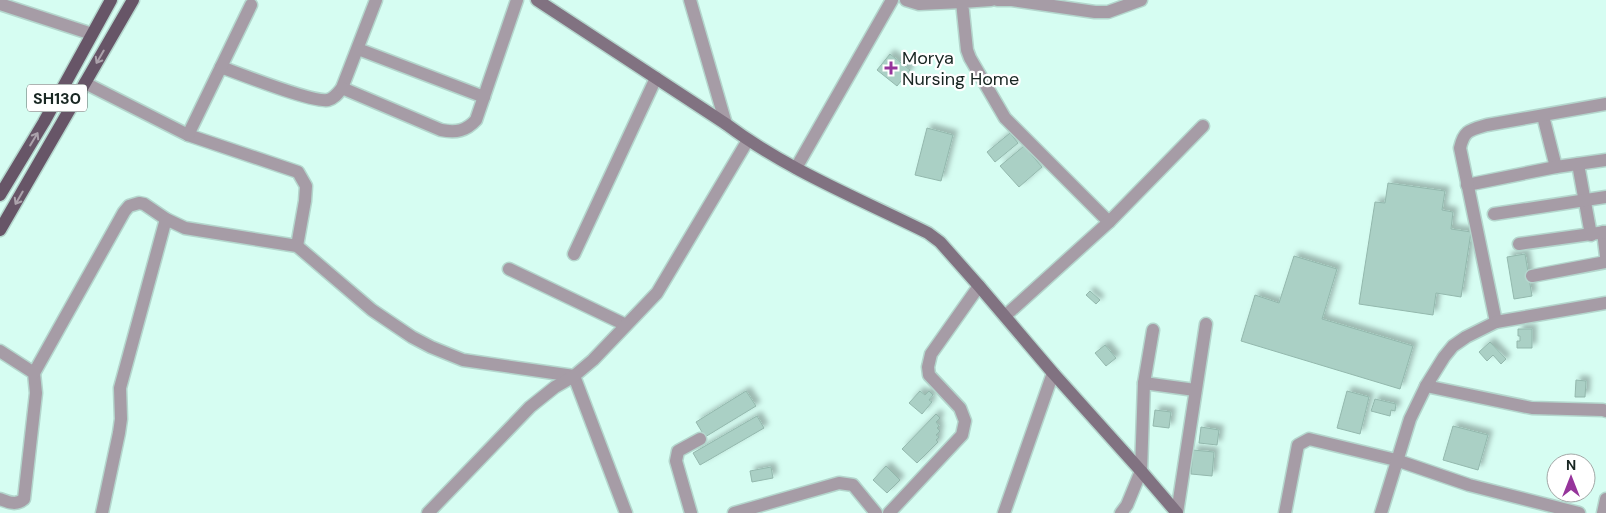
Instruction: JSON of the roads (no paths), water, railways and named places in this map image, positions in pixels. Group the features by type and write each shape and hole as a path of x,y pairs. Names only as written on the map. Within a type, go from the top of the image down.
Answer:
{"main road":[{"name":"SH130","path":"0,195 44,122 111,0"},
{"path":"0,230 133,0"},
{"path":"546,2 748,140 796,168 928,233 940,242 1177,513"},
{"path":"92,34 110,40"}],"street":[{"path":"221,68 308,98 327,100 334,98 342,88 376,0"},
{"path":"342,88 441,130 460,134 476,120 517,0"},
{"path":"690,0 726,124"},
{"path":"796,168 892,0"},
{"path":"906,0 919,4 991,0"},
{"path":"997,0 1012,0 1095,12 1108,12 1141,0"},
{"path":"962,1 966,50 1005,118 1109,222"},
{"path":"0,4 92,34"},
{"path":"188,135 252,5"},
{"path":"358,48 484,97"},
{"path":"574,254 656,78"},
{"path":"85,83 188,135 298,172 306,186 297,246"},
{"path":"1496,322 1460,148 1462,138 1468,130 1487,125 1606,104"},
{"path":"1543,116 1556,167"},
{"path":"1005,316 1109,222 1203,126"},
{"path":"428,513 530,407 593,360 657,293 748,140"},
{"path":"1467,185 1556,167 1606,160"},
{"path":"1578,164 1585,200 1600,233 1606,256"},
{"path":"1494,214 1606,197"},
{"path":"0,499 17,503 24,499 36,393 34,372 124,212 129,206 139,203 186,228 297,246 372,310 431,348 463,360 574,376"},
{"path":"102,513 119,433 121,419 120,388 166,219"},
{"path":"1519,244 1600,233"},
{"path":"1532,276 1606,262"},
{"path":"509,269 626,326"},
{"path":"888,513 962,435 965,421 960,408 929,375 928,367 931,354 980,286"},
{"path":"1381,513 1410,419 1426,386 1453,346 1466,337 1496,322 1606,303"},
{"path":"1177,513 1206,324"},
{"path":"1122,513 1142,471 1144,383 1153,330"},
{"path":"0,351 34,372"},
{"path":"1004,513 1053,372"},
{"path":"574,376 626,513"},
{"path":"1144,383 1195,390"},
{"path":"1426,386 1532,408 1606,411"},
{"path":"692,513 676,461 678,451 700,439"},
{"path":"1285,513 1298,445 1309,439 1396,460 1469,484 1579,513"},
{"path":"734,513 840,483 853,485 876,513"},
{"path":"1603,513 1606,499"}],"place":[{"name":"Morya Nursing Home","path":"891,68"}]}
